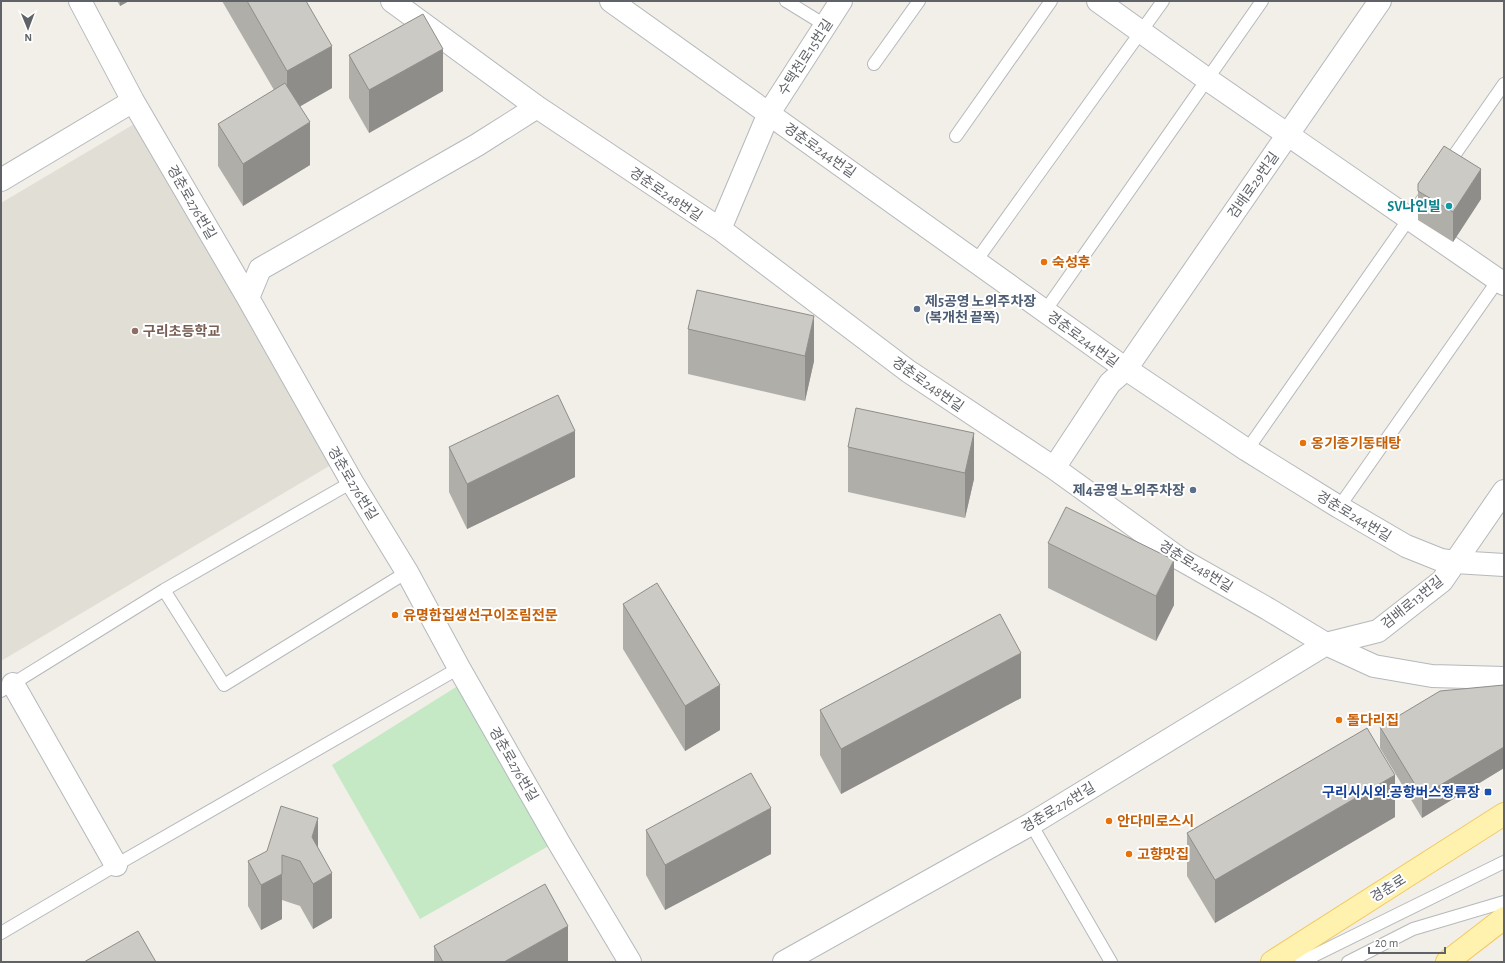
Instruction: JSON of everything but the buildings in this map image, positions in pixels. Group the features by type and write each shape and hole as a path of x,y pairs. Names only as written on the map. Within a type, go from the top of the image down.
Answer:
{"main road":[{"name":"경춘로","path":"1272,962 1504,814"},
{"path":"1447,962 1504,918"}],"street":[{"name":"경춘로276번길","path":"80,1 133,101 248,298 352,482 408,572 459,668 559,843 630,962"},
{"name":"경춘로248번길","path":"392,1 537,107 720,229 908,371 1054,468 1180,559 1326,644 1374,666 1432,676 1504,678"},
{"name":"경춘로244번길","path":"611,1 1126,369 1248,450 1339,507 1406,546 1441,560 1504,565"},
{"name":"수택천로15번길","path":"720,229 769,113 841,1"},
{"path":"1098,1 1207,79 1289,134 1409,219 1502,278"},
{"name":"검배로29번길","path":"1054,468 1110,383 1126,369 1380,1"},
{"path":"1,180 133,101"},
{"path":"248,298 260,269 477,145 537,107"},
{"name":"검배로13번길","path":"1326,644 1378,631 1442,581 1504,491"},
{"name":"경춘로276번길","path":"784,962 1031,824 1326,644"},
{"path":"7,687 116,864"}],"lane":[{"path":"786,1 825,25"},
{"path":"874,64 919,1"},
{"path":"956,136 1052,1"},
{"path":"976,261 1163,1"},
{"path":"1045,311 1262,1"},
{"path":"1441,174 1504,84"},
{"path":"1248,450 1432,187"},
{"path":"1339,507 1502,278"},
{"path":"7,687 164,590 352,482"},
{"path":"164,590 224,684 408,572"},
{"path":"1,933 116,864 459,668"},
{"path":"1031,824 1111,962"},
{"path":"1301,962 1504,862"},
{"path":"1348,962 1413,929 1504,902"}],"shaded area":[{"name":"구리초등학교","path":"146,117 341,459 1,661 1,203"}],"green space":[{"path":"464,682 561,839 420,919 332,765"}],"place":[{"name":"SV나인빌","path":"1449,206"},
{"name":"숙성후","path":"1044,262"},
{"name":"제5공영 노외주차장 (복개천 끝쪽)","path":"917,309"},
{"name":"구리초등학교","path":"135,331"},
{"name":"옹기종기동태탕","path":"1303,443"},
{"name":"제4공영 노외주차장","path":"1193,490"},
{"name":"유명한집생선구이조림전문","path":"395,615"},
{"name":"돌다리집","path":"1339,720"},
{"name":"구리시시외.공항버스정류장","path":"1488,792"},
{"name":"안다미로스시","path":"1109,821"},
{"name":"고향맛집","path":"1129,854"}]}
